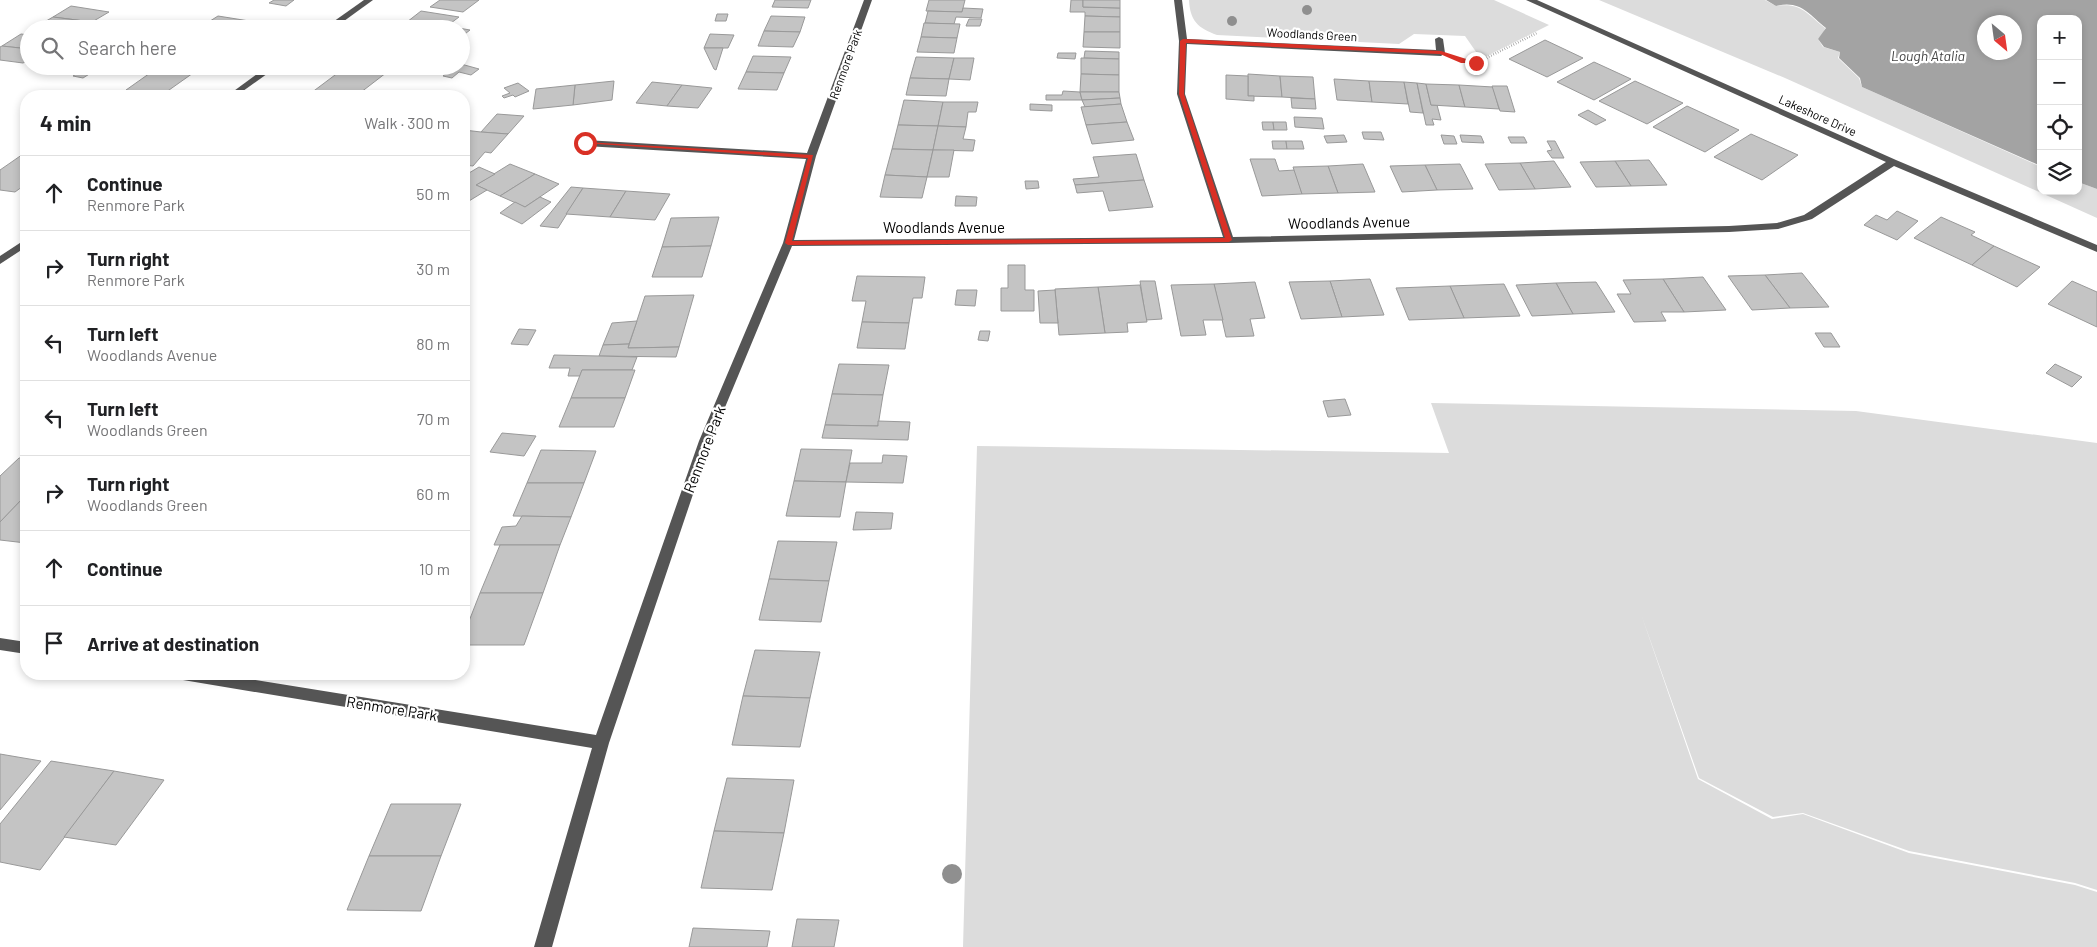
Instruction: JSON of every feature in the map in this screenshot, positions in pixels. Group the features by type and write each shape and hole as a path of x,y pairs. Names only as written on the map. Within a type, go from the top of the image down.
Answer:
{"street":[{"path":"341,20 369,0"},
{"name":"Renmore Park","path":"543,947 601,743 706,441 788,243 811,156 868,0"},
{"path":"1178,0 1183,41 1181,94 1229,240"},
{"name":"Lakeshore Drive","path":"1530,0 1893,162 2097,249"},
{"path":"1439,39 1441,53"},
{"name":"Woodlands Green","path":"1183,41 1441,53"},
{"path":"240,90 261,75"},
{"path":"585,143 811,156"},
{"name":"Woodlands Avenue","path":"788,243 1229,240 1729,229 1778,226 1808,217 1893,162"},
{"path":"0,261 20,246"},
{"path":"0,644 20,647"},
{"name":"Renmore Park","path":"218,680 601,743"}],"path":[{"path":"1441,53 1461,61 1476,63 1568,16"}],"shaded area":[{"path":"1189,0 1494,0 1549,25 1481,59 1465,36 1414,34 1399,44 1217,35 1205,30 1196,23 1191,13"},
{"path":"1599,0 1765,0 1776,6 1792,6 1803,10 1825,28 1824,33 1818,39 1823,47 1840,52 1838,58 1859,78 1862,87 2037,165 2037,191 1785,78"},
{"path":"2082,183 2097,189 2097,218 2046,195 2082,195"},
{"path":"1431,403 1856,411 2097,443 2097,890 2075,883 1909,851 1803,813 1773,817 1699,778 1641,614 1698,779 1772,819 1803,814 1909,853 2075,885 2097,892 2097,947 963,947 977,446 1449,453"}],"water":[{"name":"Lough Atalia","path":"1766,0 2097,0 2097,189 2082,183 2082,15 2037,15 2037,164 1862,87 1860,78 1839,58 1840,52 1824,47 1818,39 1826,28 1804,9 1785,5 1776,6"}],"building":[{"path":"274,0 294,0 286,6 269,3"},
{"path":"440,0 479,0 463,12 430,7"},
{"path":"775,0 811,0 808,8 772,7"},
{"path":"929,0 965,0 962,12 926,11"},
{"path":"1071,0 1083,0 1083,7 1120,8 1120,17 1085,16 1085,12 1070,12"},
{"path":"1083,0 1120,0 1120,8 1083,7"},
{"path":"71,6 109,12 95,20 53,17"},
{"path":"963,8 983,9 981,18 956,17 954,24 925,23 928,11 962,12"},
{"path":"421,11 459,17 455,20 410,20"},
{"path":"717,14 728,14 726,21 715,21"},
{"path":"218,16 243,20 212,20"},
{"path":"771,16 805,17 800,32 764,31"},
{"path":"1085,16 1120,17 1120,32 1084,32"},
{"path":"53,17 76,20 48,20"},
{"path":"969,19 982,19 980,26 966,26"},
{"path":"924,23 960,24 957,38 921,37"},
{"path":"764,31 800,32 793,47 758,46"},
{"path":"1084,32 1120,32 1120,48 1083,47"},
{"path":"710,34 734,35 728,48 704,48"},
{"path":"20,35 20,48 2,46"},
{"path":"921,37 957,38 954,53 917,52"},
{"path":"1545,40 1583,58 1547,77 1509,59"},
{"path":"0,47 20,48 20,63 0,60"},
{"path":"704,48 723,48 716,70 714,69"},
{"path":"1085,51 1119,52 1119,59 1084,58"},
{"path":"1058,53 1076,53 1075,59 1057,58"},
{"path":"753,56 791,57 784,73 746,72"},
{"path":"916,57 954,58 949,79 910,78"},
{"path":"954,58 974,58 970,80 949,79"},
{"path":"1081,58 1119,59 1119,75 1081,74"},
{"path":"1594,62 1631,79 1594,100 1557,82"},
{"path":"470,66 479,69 471,75"},
{"path":"746,72 784,73 777,90 738,89"},
{"path":"1081,74 1119,75 1119,92 1080,92"},
{"path":"1248,74 1280,76 1282,97 1248,96"},
{"path":"74,75 88,75 83,78 73,76"},
{"path":"147,75 190,75 169,90 126,90"},
{"path":"335,75 383,75 364,90 315,90"},
{"path":"444,75 456,75 452,78 443,76"},
{"path":"1226,75 1248,76 1248,96 1254,96 1254,101 1226,99"},
{"path":"1280,76 1313,77 1315,99 1282,97"},
{"path":"910,78 949,79 946,96 906,95"},
{"path":"1334,79 1369,81 1372,102 1337,100"},
{"path":"614,81 612,100 573,105 575,85"},
{"path":"1369,81 1404,82 1408,104 1372,102"},
{"path":"1635,81 1683,103 1647,124 1599,101"},
{"path":"652,82 682,85 667,106 636,103"},
{"path":"1404,82 1417,83 1423,113 1410,112"},
{"path":"518,83 529,91 515,97 513,95 504,98 502,96 510,93 504,88"},
{"path":"1417,83 1426,84 1431,105 1437,105 1441,120 1432,119 1434,125 1426,125"},
{"path":"1426,84 1459,85 1465,107 1431,105"},
{"path":"575,85 573,105 533,109 536,89"},
{"path":"682,85 712,88 698,108 667,106"},
{"path":"1459,85 1493,87 1499,109 1465,107"},
{"path":"1492,86 1507,86 1515,112 1500,111"},
{"path":"1063,91 1080,92 1082,100 1046,100 1046,95 1062,95"},
{"path":"1080,92 1119,92 1120,98 1082,100"},
{"path":"1120,98 1121,104 1085,107 1082,100"},
{"path":"1291,98 1315,99 1316,109 1292,108"},
{"path":"904,100 943,102 938,126 898,125"},
{"path":"943,102 978,102 976,112 968,112 966,127 938,126"},
{"path":"1030,104 1052,105 1052,111 1030,110"},
{"path":"1121,104 1127,122 1086,125 1081,107"},
{"path":"1687,106 1739,130 1705,152 1653,127"},
{"path":"1588,110 1606,120 1596,125 1578,115"},
{"path":"497,114 524,116 508,134 481,132"},
{"path":"1294,117 1322,118 1324,129 1295,127"},
{"path":"1127,122 1134,140 1092,144 1086,125"},
{"path":"1262,122 1273,122 1274,130 1263,130"},
{"path":"1273,122 1286,122 1287,130 1274,130"},
{"path":"898,125 938,126 933,150 892,149"},
{"path":"938,126 966,127 963,139 975,140 973,151 933,150"},
{"path":"470,131 508,134 491,153 485,152 473,166 470,166"},
{"path":"1362,132 1381,132 1384,140 1364,139"},
{"path":"1751,134 1798,155 1762,180 1714,157"},
{"path":"1344,135 1347,142 1327,143 1324,136"},
{"path":"1441,135 1454,136 1457,144 1444,144"},
{"path":"1460,135 1481,136 1484,143 1462,142"},
{"path":"1508,137 1524,137 1527,143 1511,143"},
{"path":"1272,141 1286,141 1287,149 1273,149"},
{"path":"1286,141 1302,141 1304,149 1287,149"},
{"path":"1547,141 1555,141 1564,158 1552,158 1547,151 1552,150"},
{"path":"892,149 933,150 927,177 885,175"},
{"path":"933,150 954,150 949,177 927,177"},
{"path":"1136,154 1144,180 1075,185 1073,179 1099,177 1093,157"},
{"path":"20,156 20,188 15,192 0,190 0,170"},
{"path":"1250,159 1275,159 1279,171 1295,170 1302,194 1262,196"},
{"path":"1649,160 1667,185 1631,186 1615,161"},
{"path":"1554,161 1571,187 1535,189 1520,163"},
{"path":"1615,161 1631,186 1596,187 1580,162"},
{"path":"1520,163 1535,189 1499,190 1485,164"},
{"path":"510,164 535,174 500,196 476,185"},
{"path":"1363,164 1375,192 1338,193 1328,166"},
{"path":"1460,164 1473,189 1437,190 1425,165"},
{"path":"1425,165 1437,190 1402,192 1390,166"},
{"path":"1328,166 1338,193 1302,194 1293,167"},
{"path":"479,167 495,174 476,185 487,190 470,200 470,172"},
{"path":"535,174 559,184 525,207 500,196"},
{"path":"885,175 927,177 922,198 880,197"},
{"path":"1144,180 1153,207 1109,211 1103,191 1077,193 1075,185"},
{"path":"1025,181 1038,181 1039,188 1026,189"},
{"path":"571,187 583,188 558,228 540,226"},
{"path":"583,188 626,191 610,217 566,214"},
{"path":"626,191 670,194 655,220 610,217"},
{"path":"956,196 977,197 976,206 955,206"},
{"path":"540,197 551,202 522,224 500,213 515,202 525,207"},
{"path":"1897,211 1918,221 1897,240 1864,225 1876,215 1887,220"},
{"path":"719,217 711,246 662,247 671,218"},
{"path":"1941,217 1975,232 1971,235 1994,246 1972,265 1914,238"},
{"path":"711,246 702,277 652,277 662,247"},
{"path":"1994,246 2040,267 2017,287 1972,265"},
{"path":"1008,265 1025,265 1025,290 1034,290 1034,311 1001,311 1001,288 1008,288"},
{"path":"1802,273 1829,307 1790,308 1765,275"},
{"path":"1765,275 1790,308 1752,310 1728,276"},
{"path":"857,276 925,277 922,298 913,298 909,323 862,322 866,301 852,301"},
{"path":"1703,277 1726,310 1684,312 1663,279"},
{"path":"1370,279 1384,315 1342,317 1330,281"},
{"path":"1663,279 1684,312 1661,312 1666,321 1634,322 1617,294 1631,294 1623,280"},
{"path":"1140,281 1155,281 1162,319 1146,320"},
{"path":"1330,281 1342,317 1301,319 1289,282"},
{"path":"2072,281 2097,292 2097,327 2048,304"},
{"path":"1255,282 1265,318 1250,319 1254,336 1226,337 1214,284"},
{"path":"1596,282 1615,312 1573,314 1556,283"},
{"path":"1556,283 1573,314 1532,316 1516,285"},
{"path":"1214,284 1223,320 1203,320 1206,335 1181,336 1171,285"},
{"path":"1504,284 1520,316 1464,318 1450,286"},
{"path":"1140,285 1147,322 1127,323 1128,332 1105,333 1098,287"},
{"path":"1450,286 1464,318 1409,320 1396,288"},
{"path":"1098,287 1105,333 1059,335 1055,289"},
{"path":"957,290 977,290 975,306 955,305"},
{"path":"1055,290 1058,323 1040,323 1038,291"},
{"path":"694,295 679,347 628,348 645,296"},
{"path":"637,321 629,344 603,345 612,323"},
{"path":"862,322 909,323 905,349 857,348"},
{"path":"519,329 536,330 528,345 511,344"},
{"path":"980,331 990,331 988,341 978,340"},
{"path":"1815,333 1831,333 1840,347 1824,347"},
{"path":"629,344 628,348 679,347 676,357 599,356 603,345"},
{"path":"554,355 637,357 632,370 582,370 580,376 568,376 570,368 549,368"},
{"path":"839,364 889,365 883,395 832,394"},
{"path":"2055,364 2082,377 2072,387 2046,373"},
{"path":"582,370 635,370 625,398 571,398"},
{"path":"832,394 883,395 878,426 825,425"},
{"path":"571,398 625,398 614,427 559,427"},
{"path":"1345,399 1351,415 1328,417 1323,401"},
{"path":"878,421 910,422 908,440 822,438 825,425 878,426"},
{"path":"502,433 536,436 524,456 490,452"},
{"path":"801,449 852,450 846,482 794,481"},
{"path":"541,450 596,451 584,483 527,483"},
{"path":"883,455 907,456 903,483 846,482 850,463 882,463"},
{"path":"20,458 20,501 0,522 0,476"},
{"path":"794,481 846,482 840,517 786,516"},
{"path":"527,483 584,483 571,517 513,516"},
{"path":"20,501 20,542 0,540 0,522"},
{"path":"856,512 893,513 891,529 853,530"},
{"path":"522,516 571,517 560,545 494,545 502,527 516,526"},
{"path":"778,541 837,542 829,581 769,579"},
{"path":"500,545 560,545 543,593 480,593"},
{"path":"769,579 829,581 821,622 759,620"},
{"path":"480,593 543,593 524,645 470,645 470,619"},
{"path":"755,650 820,652 810,698 743,696"},
{"path":"743,696 810,698 800,747 732,745"},
{"path":"0,754 41,761 0,810"},
{"path":"51,761 114,771 40,870 0,862 0,824"},
{"path":"114,771 164,780 116,845 64,837"},
{"path":"727,778 794,780 784,833 714,831"},
{"path":"391,804 461,804 441,856 369,856"},
{"path":"714,831 784,833 772,890 701,888"},
{"path":"369,856 441,856 421,911 347,910"},
{"path":"797,919 839,920 834,947 792,947"},
{"path":"693,928 770,931 767,947 689,947"}],"route":[{"path":"585,143 811,156 788,243 1229,240 1181,94 1183,41 1441,53 1461,61 1476,63"}]}
